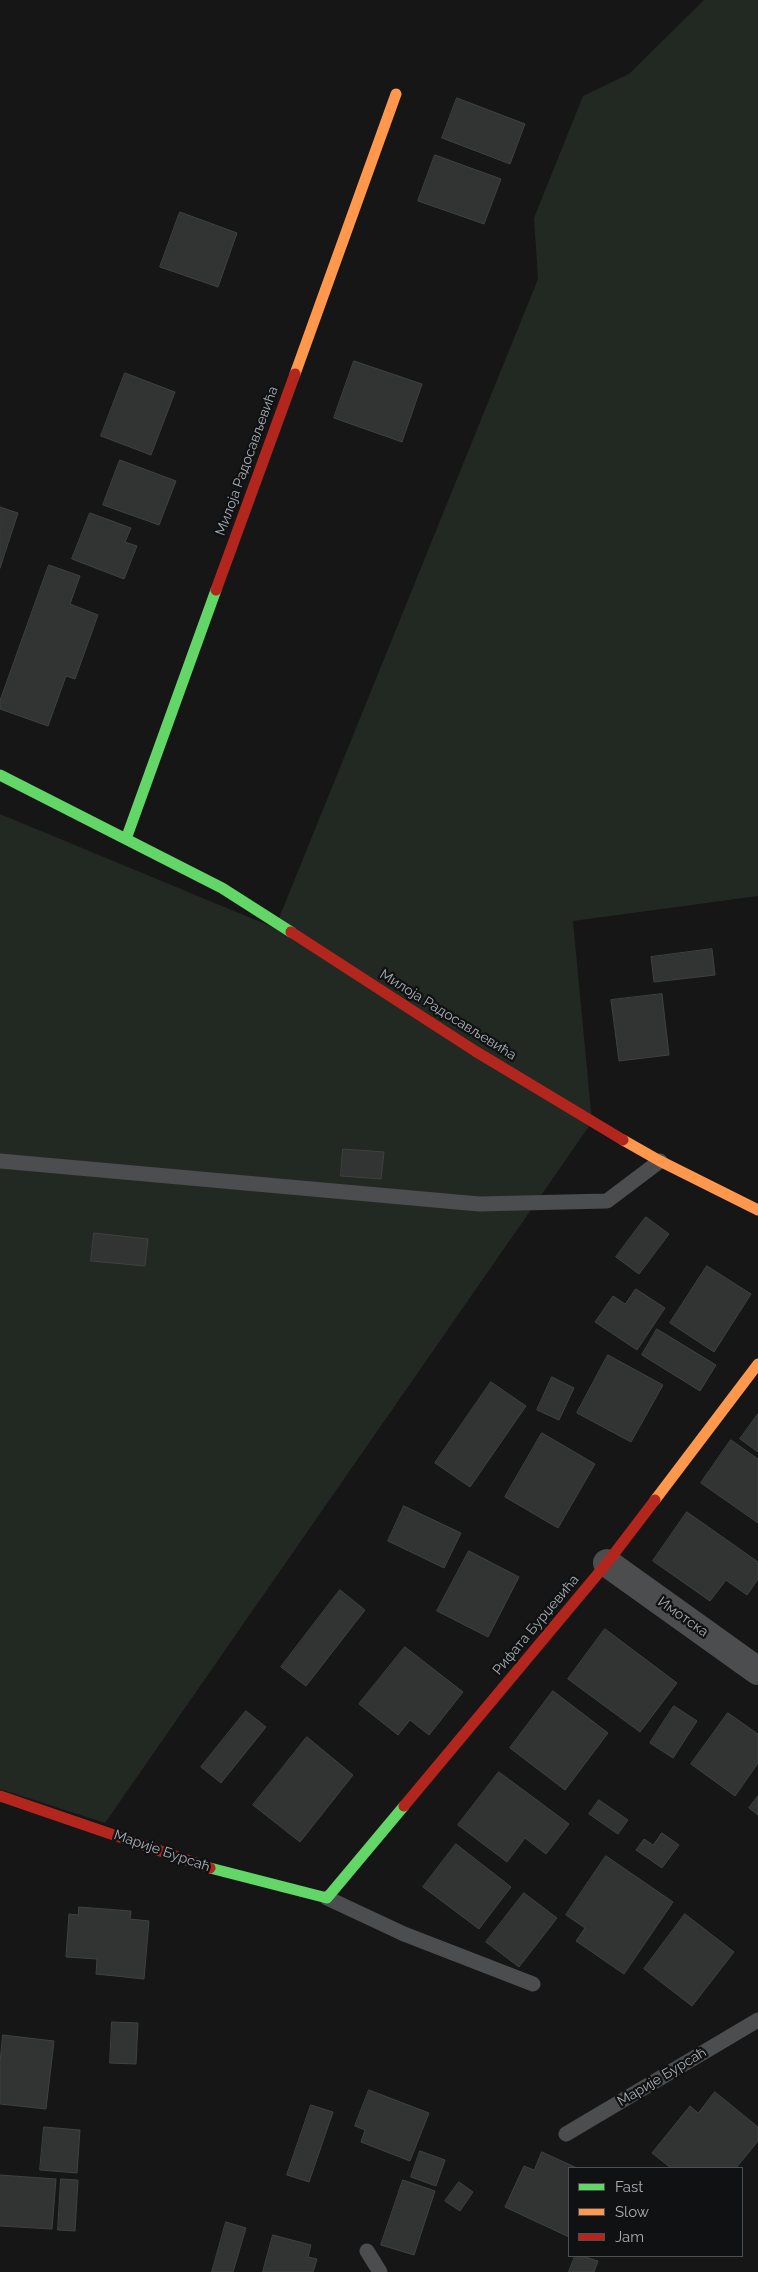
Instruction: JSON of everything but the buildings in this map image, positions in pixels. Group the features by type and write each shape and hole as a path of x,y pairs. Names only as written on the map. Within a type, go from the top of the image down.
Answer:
{"street":[{"name":"Милоја Радосављевића","path":"126,839 396,94"},
{"name":"Милоја Радосављевића","path":"0,775 222,888 475,1051 592,1122 660,1161 758,1210"},
{"name":"Рифата Бурџевића","path":"327,1898 607,1563 758,1364"},
{"name":"Имотска","path":"607,1563 758,1670"},
{"name":"Марије Бурсаћ","path":"0,1796 228,1874 327,1898"}],"lane":[{"path":"0,1161 479,1204 607,1201 660,1161"},
{"path":"327,1898 404,1934 533,1984"},
{"name":"Марије Бурсаћ","path":"566,2134 758,2020"},
{"path":"367,2251 380,2272"}],"shaded area":[{"path":"704,0 758,0 758,896 573,921 592,1122 105,1823 0,1789 0,814 275,928 538,279 534,218 583,96 629,74"}],"traffic: fast":[{"path":"126,839 216,590"},
{"path":"0,775 222,888 291,932"},
{"path":"210,1868 327,1898 404,1806"}],"traffic: slow":[{"path":"295,374 396,94"},
{"path":"623,1140 660,1161 758,1210"},
{"path":"655,1500 758,1364"}],"traffic: jam":[{"path":"216,590 295,374"},
{"path":"291,932 475,1051 623,1140"},
{"path":"404,1806 607,1563 655,1500"},
{"path":"0,1796 210,1868"}]}
